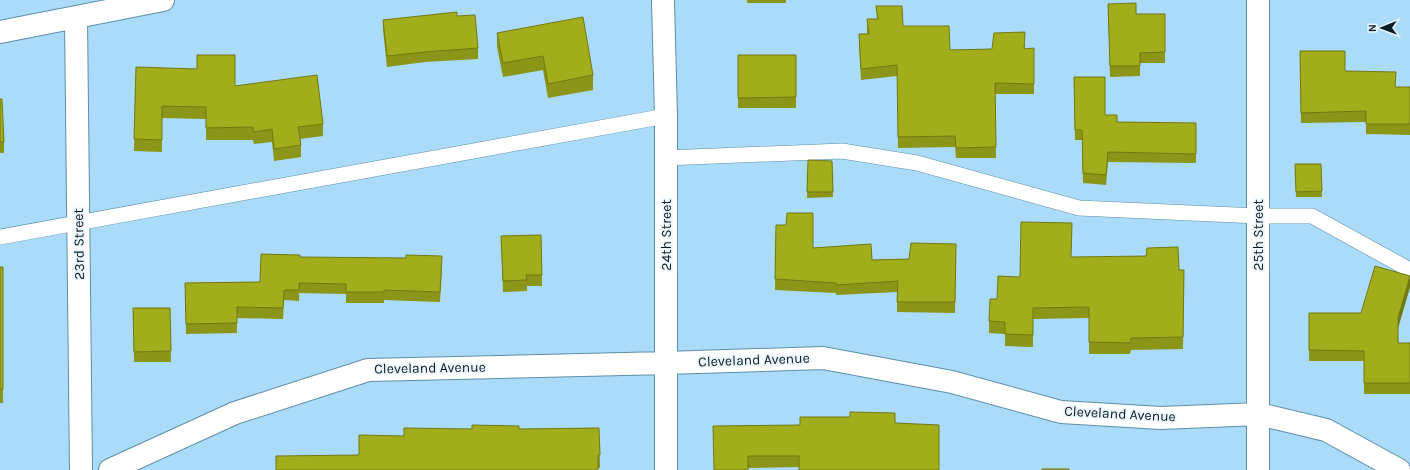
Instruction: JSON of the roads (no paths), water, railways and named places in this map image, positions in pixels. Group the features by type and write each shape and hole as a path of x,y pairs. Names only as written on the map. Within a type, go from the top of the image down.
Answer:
{"street":[{"path":"0,32 163,0"},
{"name":"24th Street","path":"663,0 666,116 666,470"},
{"name":"25th Street","path":"1258,0 1258,470"},
{"name":"23rd Street","path":"76,18 81,470"},
{"name":"Cleveland Avenue","path":"110,470 235,413 368,370 822,358 952,382 1061,412 1161,418 1259,414 1326,430 1399,470"}],"lane":[{"path":"0,237 666,116"},
{"path":"666,158 842,151 917,163 1079,208 1258,216 1312,216 1410,270"}]}
